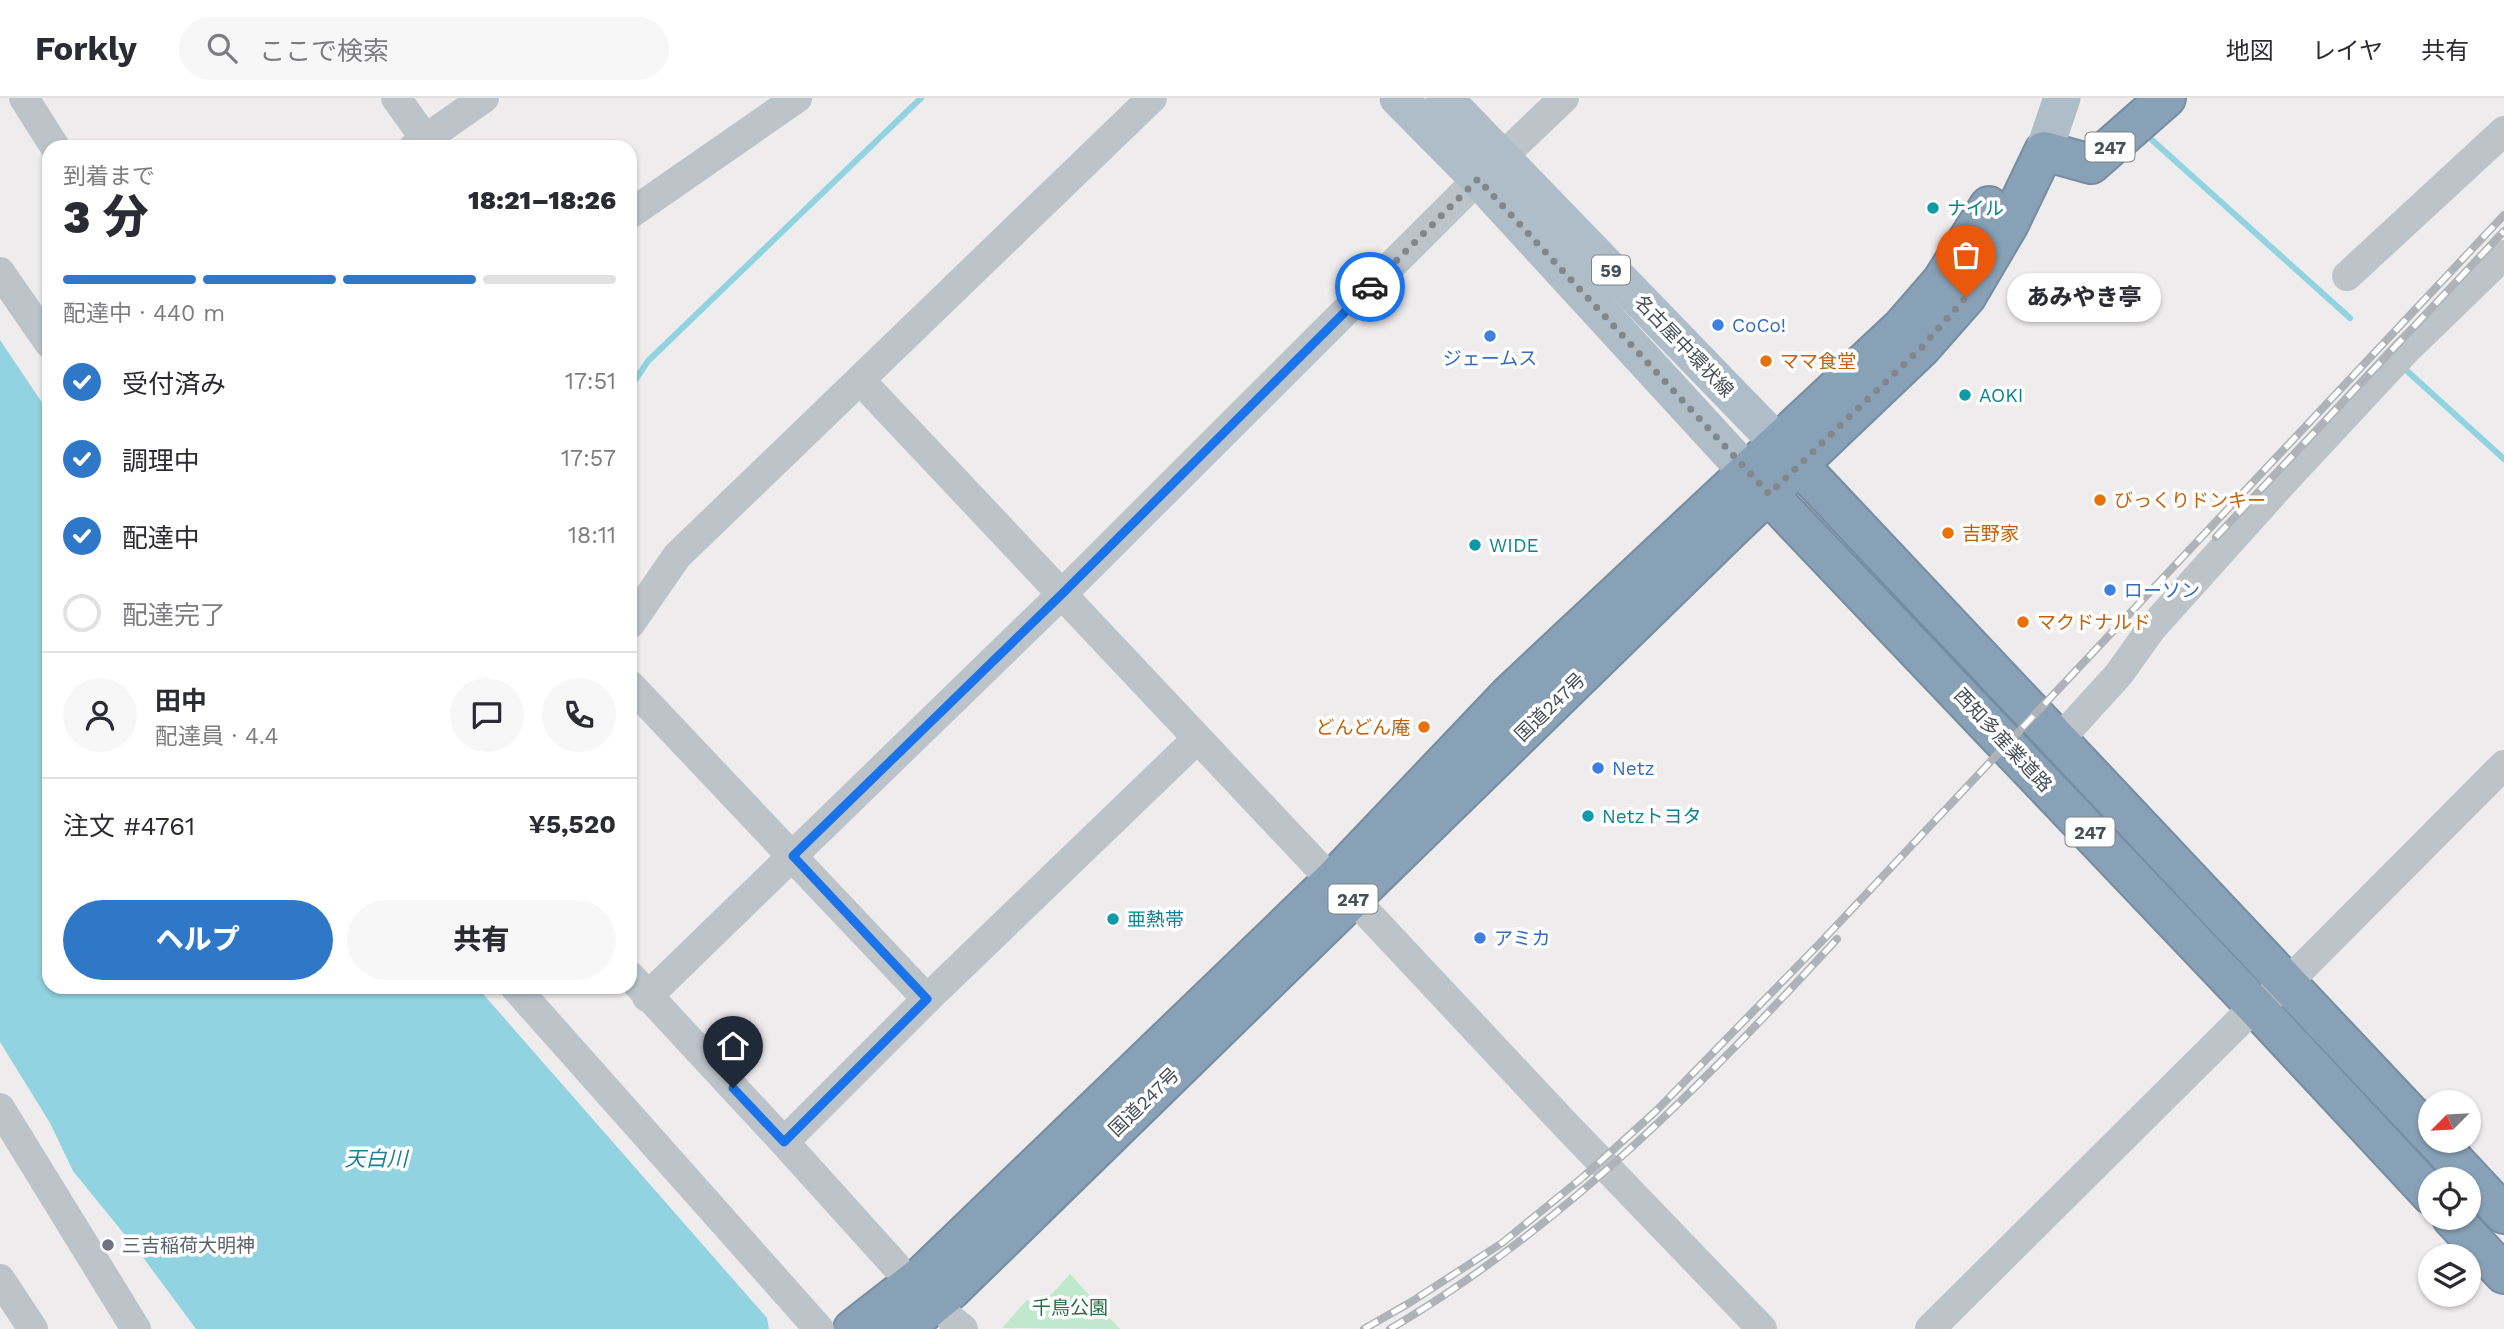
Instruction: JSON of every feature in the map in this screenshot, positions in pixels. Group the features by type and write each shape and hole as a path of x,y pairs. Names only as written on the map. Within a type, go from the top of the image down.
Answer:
{"highway":[{"name":"247","path":"2031,150 2091,164 2166,98"},
{"name":"国道247号","path":"903,1329 961,1279 1343,890 1758,482 1922,347 1966,297 2009,224 2031,150"},
{"name":"西知多産業道路","path":"1789,454 2418,1122"},
{"name":"西知多産業道路","path":"1758,482 2418,1181"},
{"name":"国道247号","path":"853,1329 926,1273 1343,890"},
{"path":"2447,1153 2504,1214"},
{"path":"2463,1230 2504,1274"}],"main road":[{"name":"名古屋中環状線","path":"1398,98 1490,168 1789,454"},
{"name":"名古屋中環状線","path":"1444,98 1490,168 1758,482"},
{"path":"2031,150 2036,98"},
{"path":"2031,150 2062,98"}],"street":[{"path":"24,98 51,140"},
{"path":"396,98 421,140"},
{"path":"428,140 484,98"},
{"path":"637,209 797,98"},
{"path":"637,614 677,555 1152,98"},
{"path":"895,1265 639,987 793,856 1564,98"},
{"path":"2347,276 2502,136"},
{"path":"2059,740 2119,674 2151,629 2285,480 2405,351 2504,255"},
{"path":"0,272 42,333"},
{"path":"860,380 1197,739 1762,1329"},
{"path":"637,692 927,999"},
{"path":"784,1142 927,999 1197,739"},
{"path":"1930,1329 2256,1007 2287,983 2504,765"},
{"path":"521,994 819,1329"},
{"path":"0,1108 136,1329"},
{"path":"0,1279 33,1329"}],"green space":[{"name":"千鳥公園","path":"1070,1274 1120,1329 1002,1328 1027,1300 1038,1309"}],"water":[{"name":"天白川","path":"0,340 42,403 42,994 483,994 767,1318 769,1329 196,1329 142,1256 73,1171 50,1123 0,1042"}],"waterway":[{"path":"637,378 648,361 921,98"},
{"path":"2152,140 2350,318"},
{"path":"2406,370 2504,459"}],"railway":[{"path":"1364,1329 1502,1243 1583,1177 1657,1110 1821,942 2504,215"},
{"path":"2216,537 2504,231"},
{"path":"1390,1329 1514,1246 1572,1200 1628,1151 1735,1048 1837,939"}],"way so far":[{"path":"1370,287 1478,179 1769,494 1922,347 1966,297"}],"place":[{"name":"ナイル","path":"1933,208"},
{"name":"あみやき亭","path":"1966,297"},
{"name":"CoCo!","path":"1718,325"},
{"name":"ジェームス","path":"1490,336"},
{"name":"ママ食堂","path":"1766,361"},
{"name":"AOKI","path":"1965,395"},
{"name":"びっくりドンキー","path":"2100,500"},
{"name":"吉野家","path":"1948,533"},
{"name":"WIDE","path":"1475,545"},
{"name":"ローソン","path":"2110,590"},
{"name":"マクドナルド","path":"2023,622"},
{"name":"どんどん庵","path":"1424,727"},
{"name":"Netz","path":"1598,768"},
{"name":"Netzトヨタ","path":"1588,816"},
{"name":"亜熱帯","path":"1113,919"},
{"name":"アミカ","path":"1480,938"},
{"name":"三吉稲荷大明神","path":"108,1245"}],"route":[{"path":"733,1088 784,1142 927,999 793,856 1062,594 1370,287"}]}
